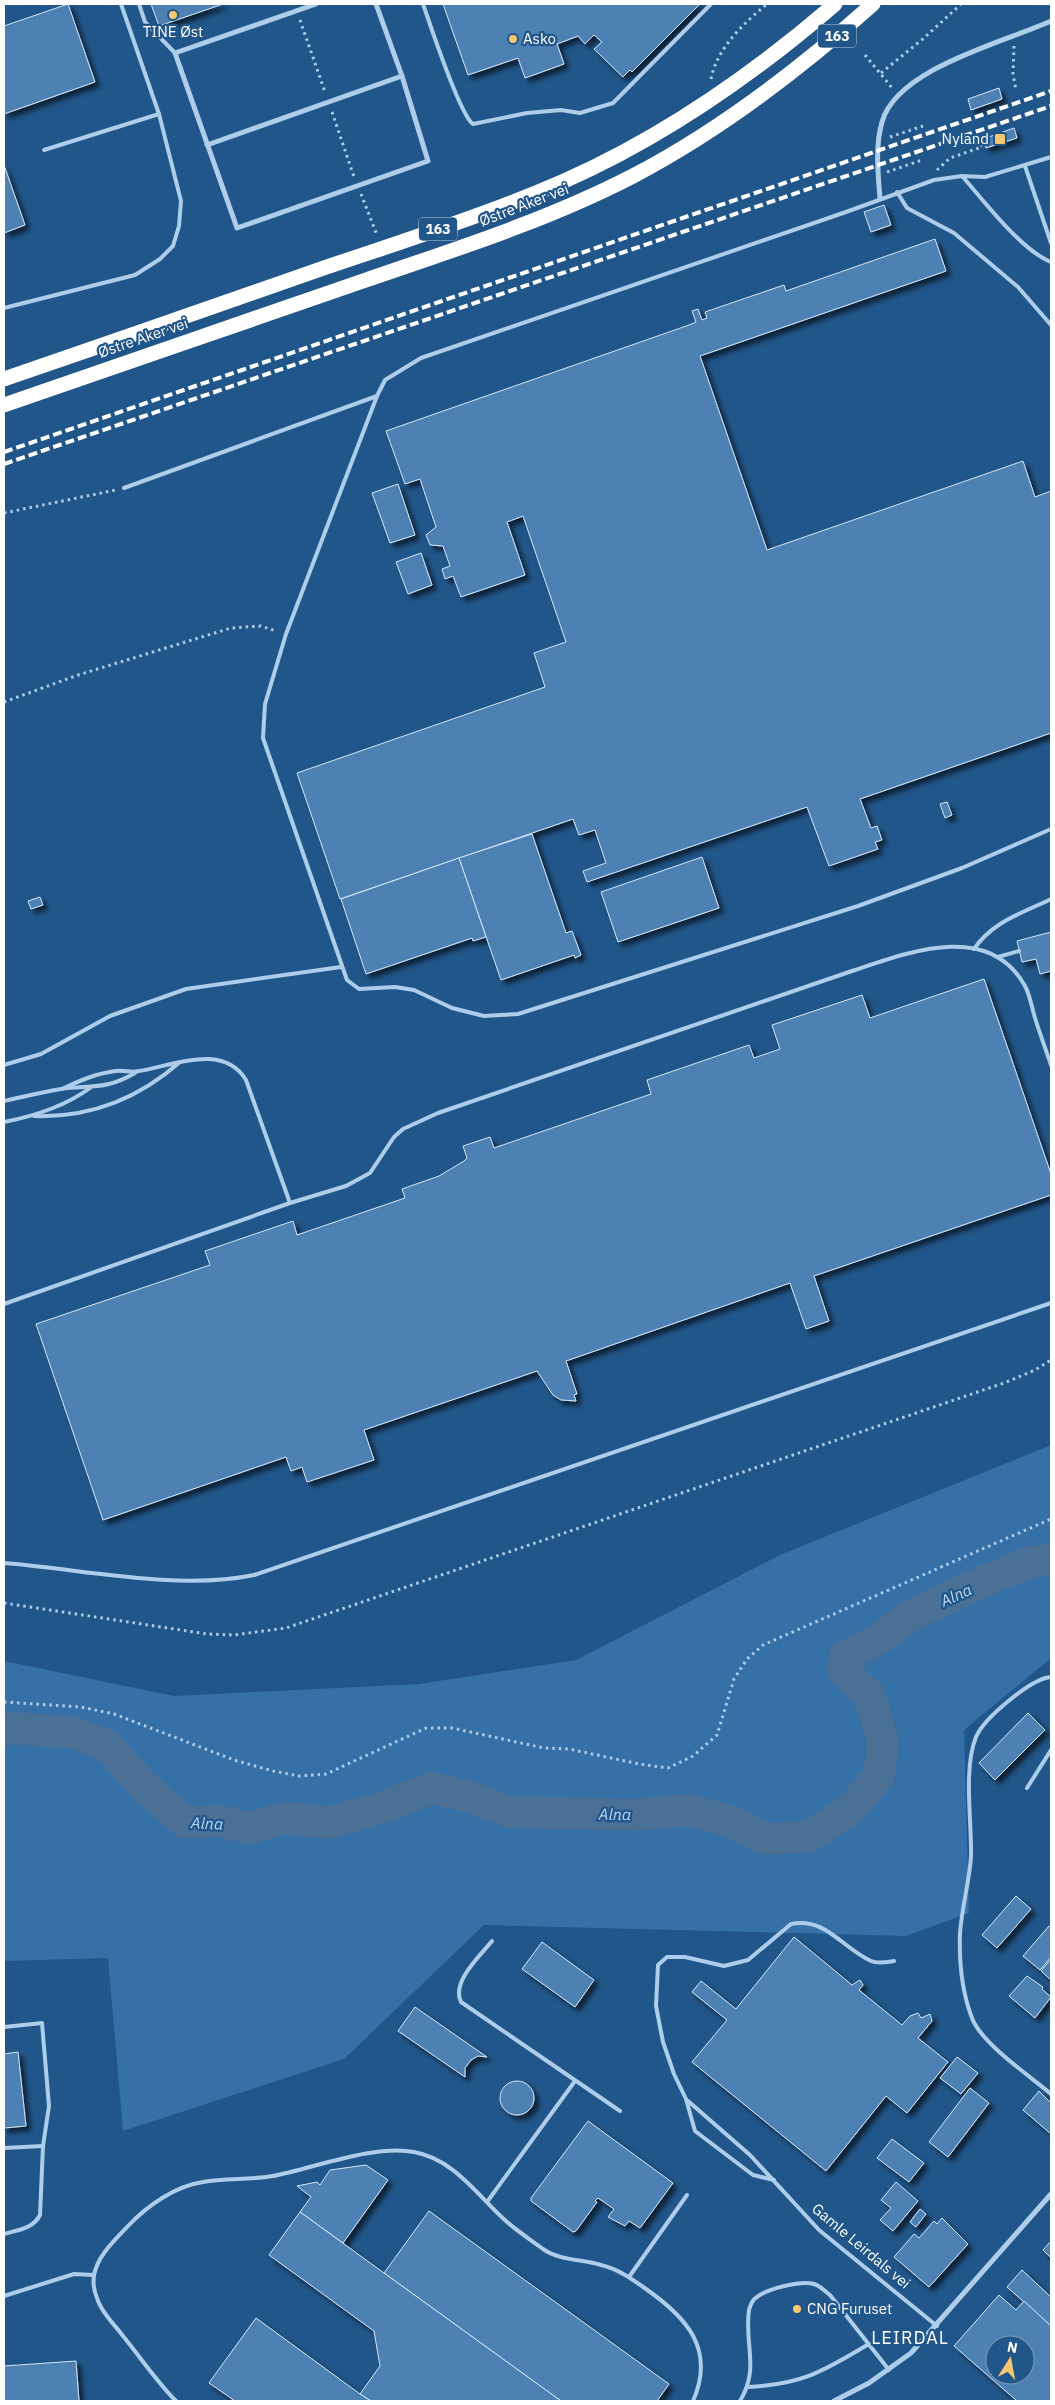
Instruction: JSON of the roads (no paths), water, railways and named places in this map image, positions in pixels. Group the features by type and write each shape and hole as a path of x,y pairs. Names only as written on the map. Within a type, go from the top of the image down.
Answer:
{"highway":[{"name":"Østre Aker vei","path":"4,379 538,193 618,155 701,106 749,74 835,4"},
{"name":"Østre Aker vei","path":"4,405 456,250 600,193 675,153 747,106 825,46 873,4"}],"street":[{"path":"316,4 175,53 237,228 428,161 402,76 376,4"},
{"path":"880,198 878,174 882,122 897,96 916,80 957,58 1051,21"},
{"path":"207,145 402,76"},
{"path":"834,2401 869,2383 911,2353 937,2326 1051,2194"}],"lane":[{"path":"4,308 134,275 160,259 173,246 179,226 181,201 159,114 121,4"},
{"path":"139,4 145,22 175,53"},
{"path":"423,4 454,88 468,120 473,124 527,113 561,110 580,113 613,103 711,4"},
{"path":"44,150 159,114"},
{"path":"1051,157 1026,166 980,177 962,176 934,180 897,192 846,212 421,358 386,380 377,396 286,634 265,704 263,738 347,980 358,989 395,987 414,990 452,1008 484,1016 518,1014 858,906 962,868 1051,828"},
{"path":"1026,166 1051,242"},
{"path":"962,176 1010,230 1035,254 1051,262"},
{"path":"897,192 907,208 954,233 1018,286 1051,325"},
{"path":"124,488 377,396"},
{"path":"974,949 987,932 999,923 1051,899"},
{"path":"4,1304 362,1179 377,1165 385,1149 399,1133 419,1121 438,1113 917,950 940,946 974,949 998,957 1016,972 1026,987 1051,1065"},
{"path":"998,957 1019,950"},
{"path":"4,1065 41,1054 110,1016 186,989 341,967"},
{"path":"4,1101 62,1089 90,1088 120,1082 138,1072 181,1061 205,1059 222,1062 239,1071 246,1080 290,1204"},
{"path":"34,1116 60,1117 133,1096 153,1084 181,1061"},
{"path":"62,1089 85,1078 116,1071 138,1072"},
{"path":"4,1122 34,1116 74,1100 90,1088"},
{"path":"4,1563 165,1579 234,1579 254,1575 1051,1303"},
{"path":"1051,1677 1042,1678 999,1709 977,1734 971,1754 971,1859 960,1932 960,1963 965,1994 973,2020 989,2042 1051,2094"},
{"path":"1027,1788 1051,1750"},
{"name":"Gamle Leirdals vei","path":"774,2180 753,2175 695,2131 686,2099 674,2074 663,2042 656,2006 658,1965 667,1957 685,1957 724,1966 748,1960 791,1924 798,1923 822,1926 872,1962 894,1961"},
{"path":"492,1941 462,1981 458,1996 461,2002 620,2111"},
{"path":"4,2026 42,2024 49,2106 43,2146 41,2208 37,2221 30,2227 4,2234"},
{"path":"487,2202 575,2081"},
{"name":"Gamle Leirdals vei","path":"686,2099 750,2155 818,2230 937,2326"},
{"path":"4,2148 43,2146"},
{"path":"176,2401 97,2300 94,2275 104,2253 140,2213 179,2190 202,2182 270,2176 374,2153 398,2150 416,2152 433,2158 451,2168 506,2221 546,2251 556,2256 601,2265 629,2277 672,2307 693,2334 700,2365 693,2401"},
{"path":"629,2277 687,2195"},
{"path":"4,2296 74,2274 94,2275"},
{"path":"740,2401 748,2387 751,2373 749,2310 757,2296 770,2289 806,2283 822,2288 830,2295 889,2370"},
{"path":"748,2387 777,2386 798,2381 822,2372 870,2344"}],"waterway":[{"name":"Alna","path":"4,1730 15,1728 74,1733 106,1745 144,1786 185,1823 219,1821 249,1828 286,1818 328,1823 381,1808 432,1788 470,1797 510,1812 636,1815 688,1810 733,1822 766,1839 807,1837 848,1812 879,1776 883,1742 870,1696 843,1670 845,1656 881,1638 911,1615 991,1578 1031,1562 1051,1559"}],"railway":[{"path":"4,452 1051,91"},
{"path":"4,464 1051,106"}],"place":[{"name":"TINE Øst","path":"173,15"},
{"name":"Asko","path":"513,39"},
{"name":"Nyland","path":"1000,139"},
{"name":"CNG Furuset","path":"797,2309"}],"district":[{"name":"LEIRDAL","path":"910,2338"}]}
